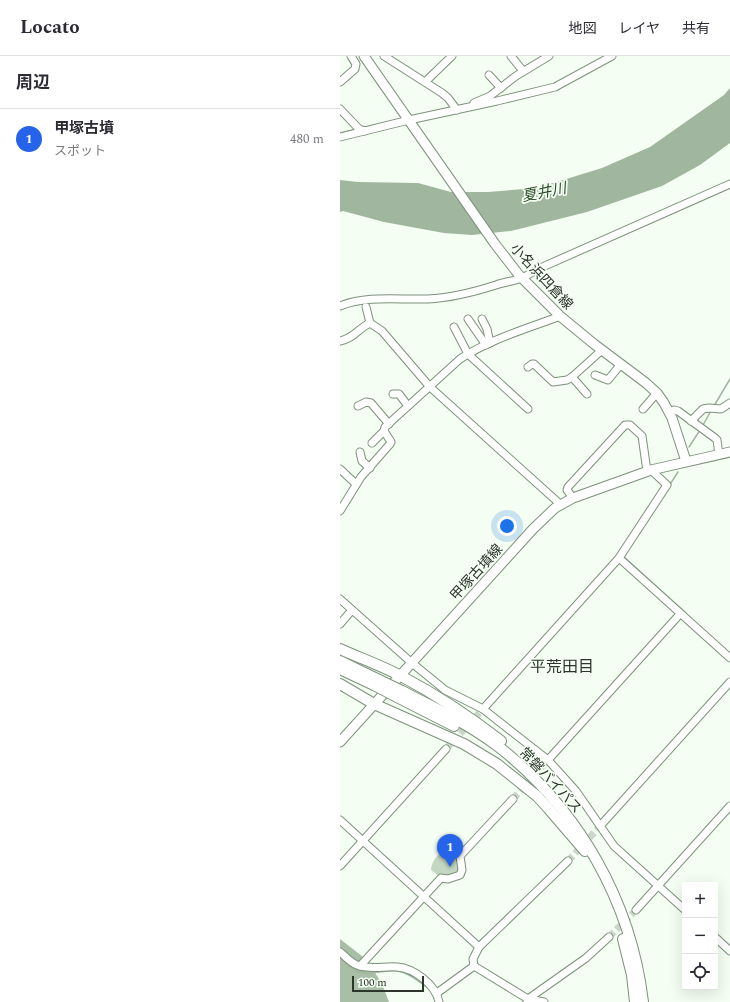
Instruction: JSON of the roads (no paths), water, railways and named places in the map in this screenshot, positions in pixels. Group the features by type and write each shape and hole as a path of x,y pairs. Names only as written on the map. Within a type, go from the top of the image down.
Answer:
{"highway":[{"path":"340,649 400,676 432,693 503,743 524,761 559,798 594,849 601,867"},
{"name":"常磐バイパス","path":"340,661 462,730 494,752 544,796 588,854 609,895 619,925 632,975 635,1002"},
{"name":"常磐バイパス","path":"340,669 377,683"},
{"path":"340,684 374,704 451,737 497,764 537,796 588,854"},
{"name":"常磐バイパス","path":"399,694 438,709 498,747 518,763 567,815 601,867 615,896 627,929 638,971 643,1002"}],"main road":[{"name":"小名浜四倉線","path":"364,56 495,244 521,276 560,316 657,393 669,412 680,440 686,461"},
{"path":"686,461 730,452"},
{"name":"甲塚古墳線","path":"340,742 543,519 560,504 649,470 686,461"}],"street":[{"path":"340,82 355,69 356,64 351,56"},
{"path":"384,56 448,98 459,110"},
{"path":"425,82 452,56"},
{"path":"511,56 523,71"},
{"path":"340,136 410,122 555,87 612,56"},
{"path":"459,110 464,106 486,98 544,57"},
{"path":"489,75 501,88"},
{"path":"340,109 359,129 366,131"},
{"path":"340,306 350,302 384,299 430,299 455,296 482,290 538,269 730,184"},
{"path":"366,306 370,322 382,331 430,387 560,504"},
{"path":"372,443 408,406 460,359 488,344 560,316"},
{"path":"468,319 488,344"},
{"path":"482,319 487,329 488,344"},
{"path":"340,341 354,336 370,322"},
{"path":"454,327 468,354 528,409"},
{"path":"528,367 534,364 553,382 567,380 602,350"},
{"path":"595,375 608,380 621,364"},
{"path":"572,377 587,394"},
{"path":"643,410 657,393"},
{"path":"393,394 399,394 408,406"},
{"path":"358,406 366,402 371,403 390,424"},
{"path":"691,421 703,409 721,409 730,403"},
{"path":"669,412 674,410 678,411 717,440 719,455"},
{"path":"483,709 619,558 667,485 649,470 642,436 630,426 625,425 567,488 573,498"},
{"path":"342,505 356,484 390,444 391,442 384,431"},
{"path":"360,452 362,460 370,468"},
{"path":"340,469 356,484"},
{"path":"619,558 730,658"},
{"path":"340,599 412,663 445,690 483,709 548,760 576,791 601,825 614,846 682,907"},
{"path":"340,624 352,610"},
{"path":"548,760 680,614"},
{"path":"601,825 730,682"},
{"path":"340,866 446,750"},
{"path":"360,966 441,878 448,879 460,875 462,870 460,856 513,799"},
{"path":"636,910 730,806"},
{"path":"340,820 479,947"},
{"path":"544,1002 527,1001 474,966 473,959 479,947 568,861"},
{"path":"527,1001 586,958 609,937"},
{"path":"718,940 730,951"},
{"path":"340,952 356,965 380,968 404,968 424,979 434,988 440,1002"},
{"path":"437,993 474,966"}],"water":[{"name":"夏井川","path":"730,88 730,143 700,165 662,186 587,212 511,231 472,235 444,233 384,222 343,211 340,212 340,180 358,182 418,183 451,192 488,192 537,188 602,168 650,147 724,95"}],"waterway":[{"path":"714,406 730,379"},
{"path":"703,425 711,411"},
{"path":"689,447 700,430"},
{"path":"669,486 678,472"},
{"path":"626,553 624,557 686,613"},
{"path":"340,958 355,970 360,972 370,973 398,971 410,976 428,988"}],"tunnel":[{"path":"446,749 483,709"},
{"path":"513,799 548,760"},
{"path":"568,861 601,825"},
{"path":"609,937 636,910"}],"place":[{"name":"甲塚古墳","path":"450,867"}],"district":[{"name":"平荒田目","path":"562,666"}]}
